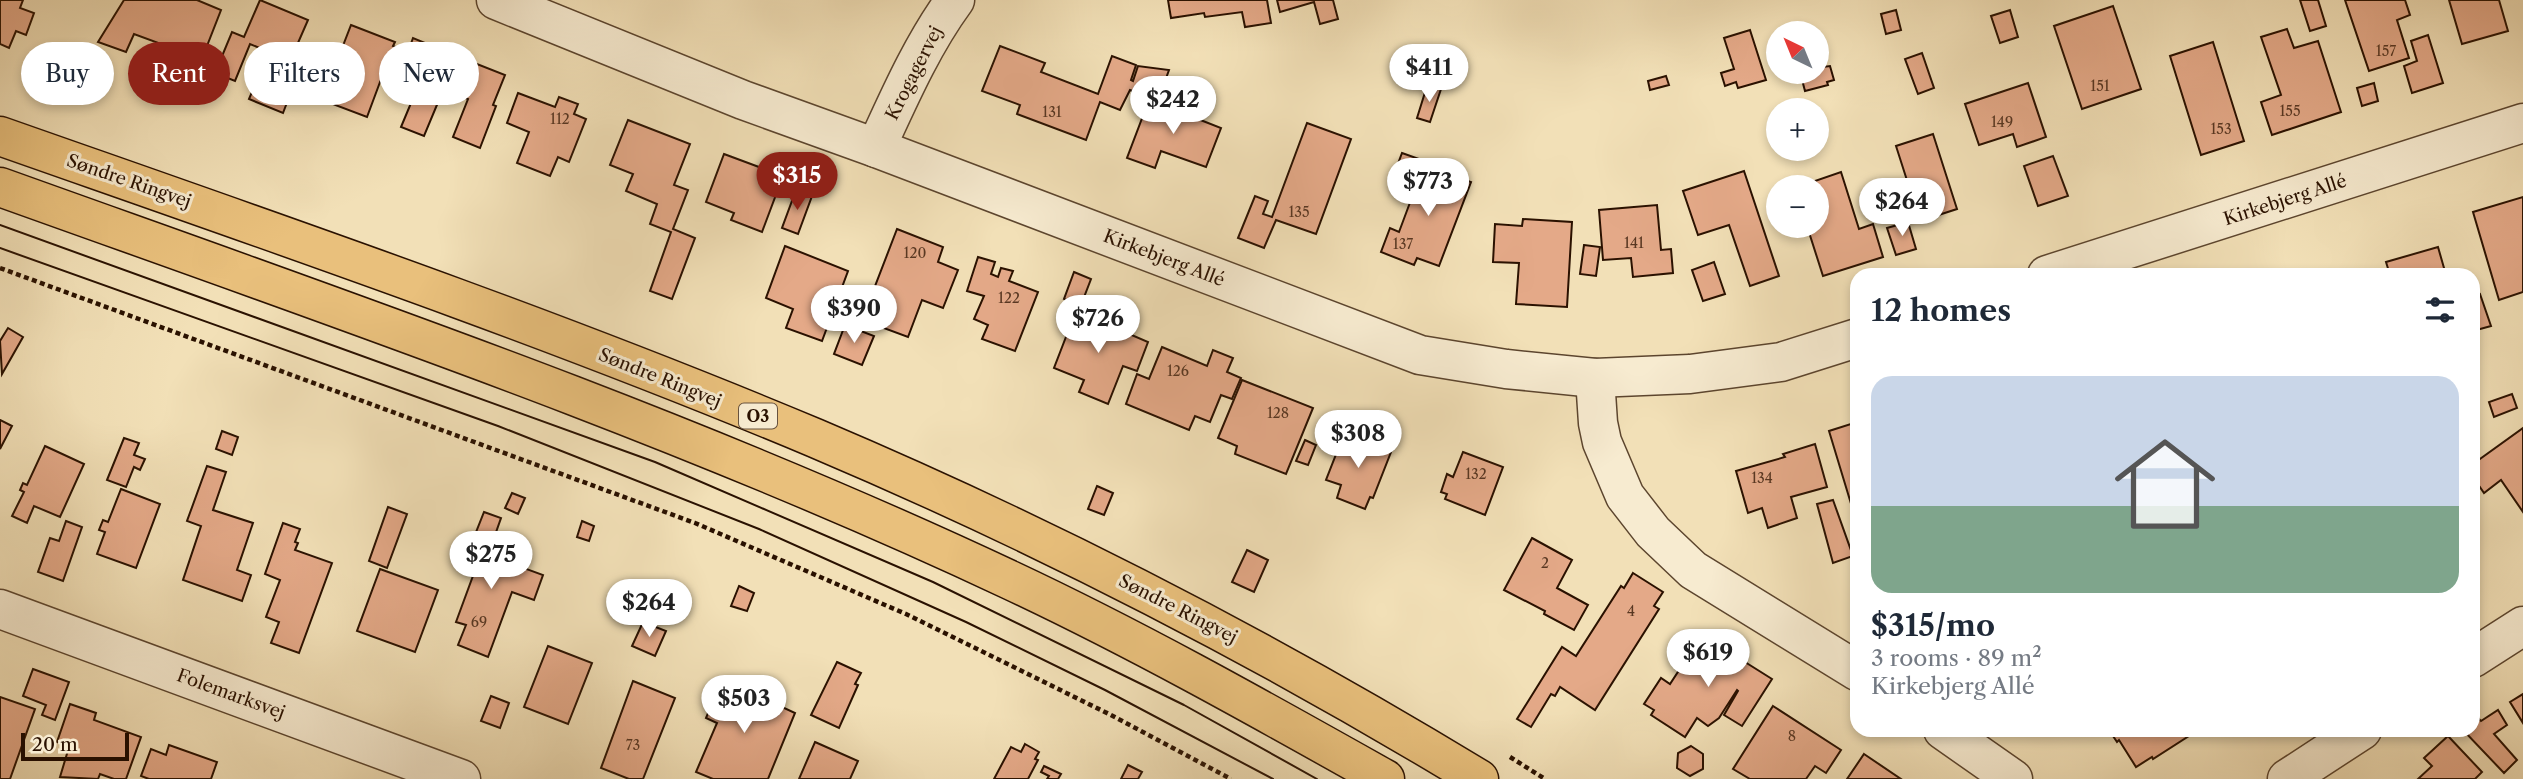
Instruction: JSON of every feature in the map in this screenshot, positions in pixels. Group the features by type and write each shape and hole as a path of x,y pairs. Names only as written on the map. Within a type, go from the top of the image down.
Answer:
{"main road":[{"name":"Søndre Ringvej","path":"0,136 522,323 815,439 1029,535 1251,646 1479,779"},
{"path":"0,187 533,379 784,481 1011,580 1224,688 1385,779"}],"street":[{"name":"Kirkebjerg Allé","path":"496,0 723,92 1420,355 1506,369 1595,378 1690,374 1781,362 1850,340"},
{"name":"Krogagervej","path":"876,148 930,39 955,0"},
{"name":"Kirkebjerg Allé","path":"2069,268 2523,123"},
{"path":"1595,378 1602,442 1625,496 1653,532 1693,570 1850,667"},
{"name":"Folemarksvej","path":"0,609 461,779"},
{"path":"2480,654 2523,626"},
{"path":"1953,737 2013,779"},
{"path":"2287,779 2351,737"}],"path":[{"path":"0,268 695,523 906,614 1109,714 1231,779"}],"building":[{"path":"0,0 23,0 20,8 34,13 26,35 16,31 9,48 0,44"},
{"path":"124,0 197,0 221,10 208,42 156,42 134,34 128,42 126,52 114,48 114,42 98,42"},
{"path":"260,0 308,20 298,42 244,42 244,59 235,81 230,79 230,42 228,42 232,32 244,37"},
{"path":"1168,0 1267,0 1271,23 1245,27 1242,12 1205,17 1204,13 1171,18"},
{"path":"1277,0 1333,0 1338,19 1320,24 1314,2 1280,12"},
{"path":"2300,0 2318,0 2326,26 2310,31"},
{"path":"2345,0 2405,0 2410,15 2397,20 2409,58 2369,71"},
{"path":"2449,0 2499,0 2508,31 2462,44"},
{"path":"2113,6 2141,89 2082,109 2054,26"},
{"path":"1896,10 1901,30 1886,34 1881,14"},
{"path":"2010,10 2018,37 2000,43 1991,16"},
{"path":"351,25 395,42 379,42 379,85 367,117 335,105 365,105 365,42 344,42"},
{"path":"2287,29 2294,48 2318,41 2341,112 2272,135 2261,102 2281,95 2261,37"},
{"path":"1750,30 1766,80 1738,88 1736,82 1725,86 1721,73 1734,69 1724,38"},
{"path":"2428,35 2443,83 2412,93 2404,66 2417,61 2411,41"},
{"path":"2213,42 2244,141 2201,155 2170,56"},
{"path":"1000,46 1045,63 1041,72 1098,94 1112,56 1136,65 1131,80 1133,81 1138,66 1169,70 1161,92 1150,87 1147,96 1130,90 1120,110 1100,102 1086,140 1017,114 1020,105 982,91"},
{"path":"1922,53 1934,88 1918,94 1905,59"},
{"path":"479,65 505,75 480,148 453,137 466,105 479,105"},
{"path":"1829,66 1830,66 1834,80 1829,81"},
{"path":"1666,76 1669,85 1650,90 1648,81"},
{"path":"2028,83 2046,137 2017,147 2013,134 1979,145 1965,104"},
{"path":"2374,83 2378,101 2362,106 2357,88"},
{"path":"1803,84 1828,85 1805,91"},
{"path":"1427,86 1441,89 1430,122 1417,118"},
{"path":"518,93 555,107 559,97 578,104 574,114 586,119 569,162 558,157 550,176 517,163 529,132 507,123"},
{"path":"1149,100 1181,113 1185,106 1193,105 1199,111 1198,119 1221,128 1206,167 1161,151 1155,168 1127,158"},
{"path":"264,105 286,105 283,113"},
{"path":"410,105 437,105 424,136 401,127"},
{"path":"628,120 690,144 674,185 688,190 673,229 695,238 672,299 650,291 671,232 650,224 657,204 626,191 633,174 610,165"},
{"path":"1307,123 1351,139 1316,234 1276,220 1264,248 1238,238 1255,196 1268,201 1263,214 1272,217"},
{"path":"1933,134 1957,209 1920,221 1896,146"},
{"path":"1402,153 1422,160 1410,192 1390,185"},
{"path":"724,154 783,176 762,232 731,220 734,213 706,202"},
{"path":"2053,156 2068,196 2038,206 2024,166"},
{"path":"1424,165 1471,182 1439,266 1417,258 1414,265 1381,252 1390,228 1399,232"},
{"path":"1744,171 1779,276 1750,286 1729,225 1698,235 1683,191"},
{"path":"1841,172 1859,229 1873,224 1883,257 1823,276 1811,238 1829,238 1829,176"},
{"path":"796,190 812,196 798,234 782,228"},
{"path":"2523,197 2523,292 2499,300 2473,212"},
{"path":"1657,205 1661,250 1671,249 1673,273 1633,277 1631,258 1603,260 1599,210"},
{"path":"1523,219 1572,222 1567,307 1516,304 1519,263 1493,262 1495,224 1522,226"},
{"path":"1908,222 1916,249 1896,255 1887,228"},
{"path":"897,229 943,247 938,262 958,270 943,308 922,300 908,337 862,320"},
{"path":"1584,245 1600,247 1596,276 1580,274"},
{"path":"785,246 848,271 822,341 786,328 793,309 766,298"},
{"path":"2438,247 2444,268 2388,268 2386,262"},
{"path":"978,257 995,262 991,274 998,277 1001,268 1013,271 1009,281 1038,292 1015,351 982,339 988,325 974,319 984,296 967,291"},
{"path":"1714,262 1725,294 1703,301 1692,270"},
{"path":"1074,272 1091,279 1081,305 1064,299"},
{"path":"2480,294 2491,326 2480,329"},
{"path":"1076,311 1148,342 1137,371 1123,366 1108,404 1079,392 1084,380 1054,368"},
{"path":"845,325 874,336 862,365 834,354"},
{"path":"8,328 23,337 2,374 0,341"},
{"path":"1162,347 1207,366 1213,350 1233,358 1227,372 1241,378 1232,399 1221,395 1210,422 1195,416 1189,430 1126,404 1137,374 1149,379"},
{"path":"1242,380 1313,408 1286,474 1235,454 1237,446 1218,438"},
{"path":"2512,394 2517,408 2494,417 2489,402"},
{"path":"0,420 12,426 0,449"},
{"path":"1850,424 1850,500 1829,431"},
{"path":"2523,428 2523,512 2501,480 2484,493 2480,487 2480,459"},
{"path":"222,431 238,437 232,455 216,449"},
{"path":"1344,434 1391,452 1373,498 1370,497 1365,509 1337,498 1341,485 1326,480"},
{"path":"124,438 139,443 134,455 145,459 140,470 134,467 126,487 107,480"},
{"path":"1305,440 1316,445 1308,465 1296,461"},
{"path":"1815,444 1827,487 1791,497 1797,518 1768,528 1762,508 1748,513 1736,471 1785,457 1783,454"},
{"path":"45,446 84,464 60,517 34,506 27,523 12,516 24,492 20,490 23,483 27,485"},
{"path":"1463,452 1503,467 1485,515 1445,499 1447,494 1441,492 1447,474 1453,477"},
{"path":"207,466 226,472 213,510 253,523 237,570 251,575 242,601 183,580 201,526 187,521"},
{"path":"1097,486 1113,493 1104,515 1088,509"},
{"path":"121,489 160,504 136,568 97,554 105,532 99,530 103,520 108,522"},
{"path":"512,493 525,498 518,514 505,508"},
{"path":"1833,500 1850,548 1850,557 1833,563 1817,504"},
{"path":"388,507 407,514 387,568 369,561"},
{"path":"484,512 501,518 488,555 543,575 534,600 512,592 488,657 458,645 466,625 456,622 481,554 469,550"},
{"path":"66,521 82,527 63,581 38,572 50,538 59,541"},
{"path":"582,521 594,526 589,541 577,537"},
{"path":"283,523 300,529 295,550 332,563 299,653 271,643 279,622 266,617 280,580 265,574"},
{"path":"1532,538 1572,560 1557,588 1588,605 1574,630 1544,614 1545,611 1504,590"},
{"path":"1247,550 1268,560 1254,592 1232,582"},
{"path":"380,569 438,590 415,652 357,631"},
{"path":"1633,573 1663,592 1654,606 1659,609 1595,710 1560,687 1555,696 1551,694 1531,727 1517,719 1562,647 1576,656 1621,586 1624,588"},
{"path":"739,586 754,593 747,611 731,606"},
{"path":"643,622 666,631 655,656 632,646"},
{"path":"1702,635 1772,679 1742,726 1724,715 1737,690 1719,718 1708,726 1697,718 1685,737 1651,715 1654,710 1644,704 1661,678 1670,684"},
{"path":"548,646 592,663 568,724 524,707"},
{"path":"837,662 861,673 839,728 811,715"},
{"path":"33,669 69,682 55,720 42,715 46,705 23,696"},
{"path":"722,679 795,713 768,779 713,779 696,772 717,723 706,718"},
{"path":"633,681 675,698 643,779 629,779 601,768"},
{"path":"2523,694 2523,723 2510,702"},
{"path":"491,696 509,703 500,728 481,721"},
{"path":"0,697 35,709 10,779 0,779"},
{"path":"70,704 96,713 94,720 141,737 126,779 114,779 100,774 98,779 60,777 69,747 57,742"},
{"path":"1773,706 1841,750 1826,773 1815,766 1806,779 1750,779 1733,769"},
{"path":"2498,710 2507,725 2494,734 2517,760 2504,773 2470,737 2480,737 2481,721"},
{"path":"2114,737 2187,737 2136,767 2119,740 2117,742"},
{"path":"2449,737 2482,772 2475,779 2418,779 2432,766 2424,758"},
{"path":"815,742 858,761 850,779 799,779"},
{"path":"1025,744 1039,752 1028,779 994,779 1011,747 1021,752"},
{"path":"169,745 217,762 211,779 149,779 141,776 151,749 166,755"},
{"path":"1691,746 1703,754 1703,769 1690,776 1677,768 1678,753"},
{"path":"1864,754 1901,779 1847,779"},
{"path":"1128,765 1142,772 1138,779 1121,779"},
{"path":"1044,766 1061,774 1058,779 1047,779 1049,776 1041,772"}],"tram line":[{"path":"0,225 655,462 933,582 1184,705 1317,779"},
{"path":"0,248 498,426 759,529 966,622 1105,690 1273,779"}]}
